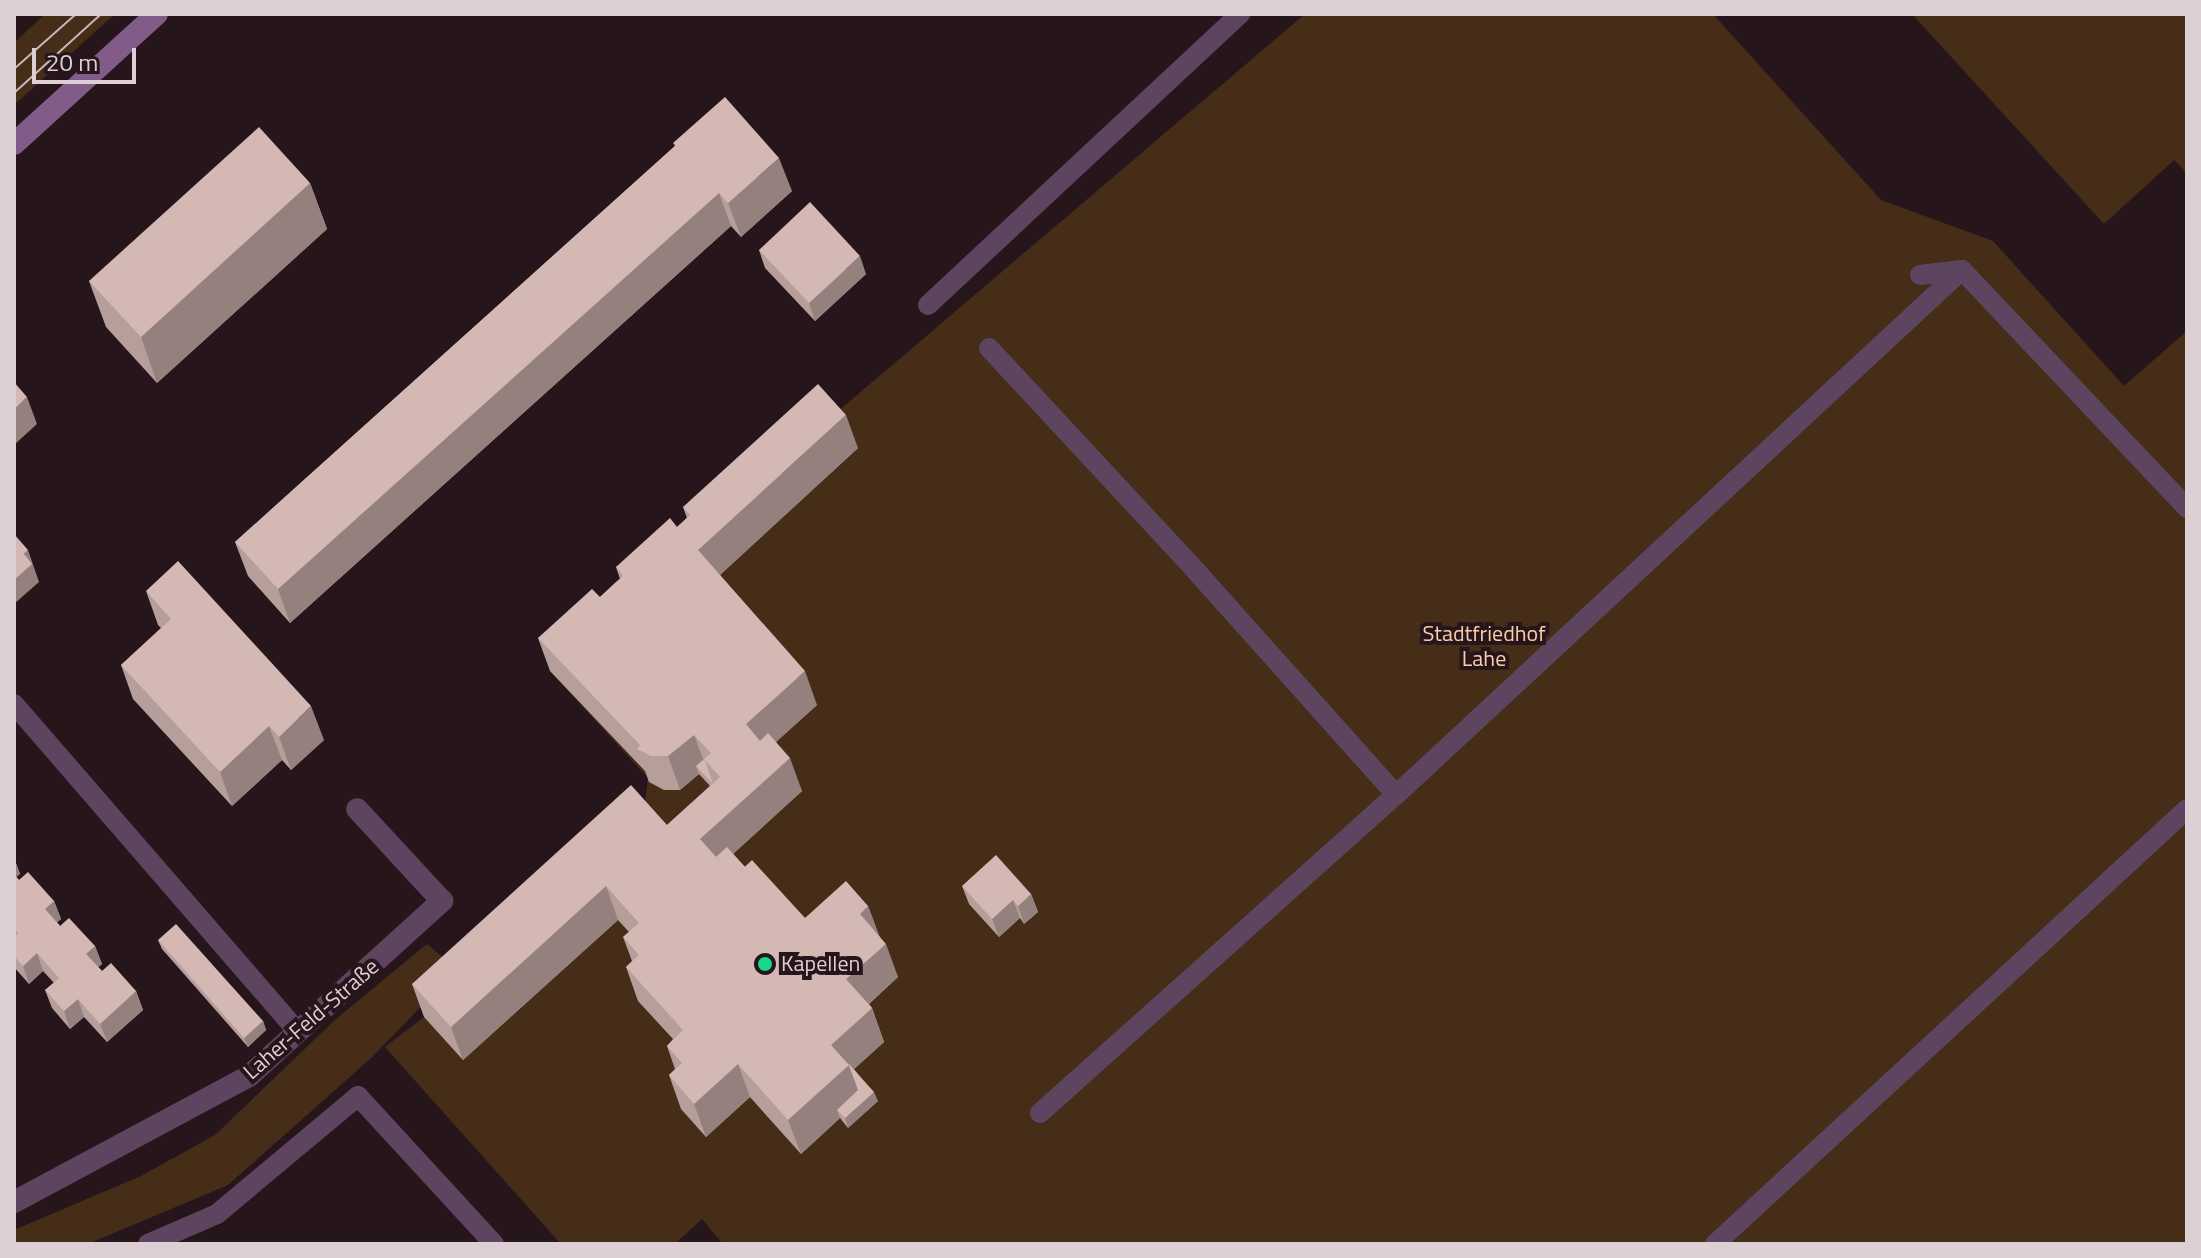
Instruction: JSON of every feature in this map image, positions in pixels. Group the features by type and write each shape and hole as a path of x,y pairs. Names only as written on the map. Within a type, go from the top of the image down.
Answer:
{"main road":[{"path":"14,144 157,14"}],"street":[{"name":"Laher-Feld-Straße","path":"14,1202 249,1076 442,901 357,809"}],"lane":[{"path":"928,305 1240,14"},
{"path":"1920,275 1962,270"},
{"path":"1962,270 2187,508"},
{"path":"1040,1113 1396,795 1962,270"},
{"path":"989,348 1196,571 1396,795"},
{"path":"14,704 298,1032"},
{"path":"1715,1244 2187,809"},
{"path":"148,1244 217,1214 358,1096 494,1244"}],"green space":[{"path":"45,14 115,14 14,105 14,43"},
{"name":"Stadtfriedhof Lahe","path":"1305,14 1713,14 1881,200 1993,241 2124,386 2187,331 2187,1244 723,1244 702,1219 675,1244 561,1244 385,1047 424,1017 643,819 648,778 550,671 830,418"},
{"path":"1912,14 2187,14 2187,173 2174,160 2104,224"},
{"path":"427,944 450,963 448,979 370,1059 228,1185 88,1244 14,1244 14,1230 141,1176 215,1135 337,1018"}],"building":[{"path":"725,97 779,158 728,203 719,193 278,589 235,542 676,145 673,143"},
{"path":"259,127 310,183 141,337 89,281"},
{"path":"810,202 860,256 809,303 759,250"},
{"path":"14,382 27,397 14,410"},
{"path":"818,384 846,415 698,550 805,671 746,724 760,741 768,733 790,758 700,839 734,877 752,860 805,918 846,881 868,906 860,914 886,944 846,979 872,1008 831,1045 849,1065 788,1120 738,1064 694,1104 669,1075 682,1063 667,1046 683,1030 626,967 639,955 623,937 639,923 606,886 451,1027 412,984 631,785 667,825 720,777 704,759 711,753 694,735 668,756 651,756 637,749 640,745 538,638 592,589 600,597 623,576 616,567 670,518 677,527 690,515 683,507"},
{"path":"14,534 28,550 24,554 32,564 14,580"},
{"path":"178,561 311,706 279,737 269,726 220,772 121,665 171,619 146,591"},
{"path":"705,761 713,784 696,766"},
{"path":"727,847 745,867 734,877 716,857"},
{"path":"996,855 1031,894 1018,906 1013,900 992,919 962,886"},
{"path":"28,872 54,901 45,909 60,926 69,918 95,946 86,954 102,971 111,963 136,991 100,1024 78,999 64,1011 45,990 59,978 37,953 23,966 14,956 14,937 18,933 14,929 14,874 19,880"},
{"path":"176,924 263,1021 244,1038 158,940"},
{"path":"848,1063 874,1092 845,1118 837,1110 858,1090"}],"tram line":[{"path":"14,69 76,14"},
{"path":"14,93 101,14"}],"place":[{"name":"Kapellen","path":"765,964"}]}
